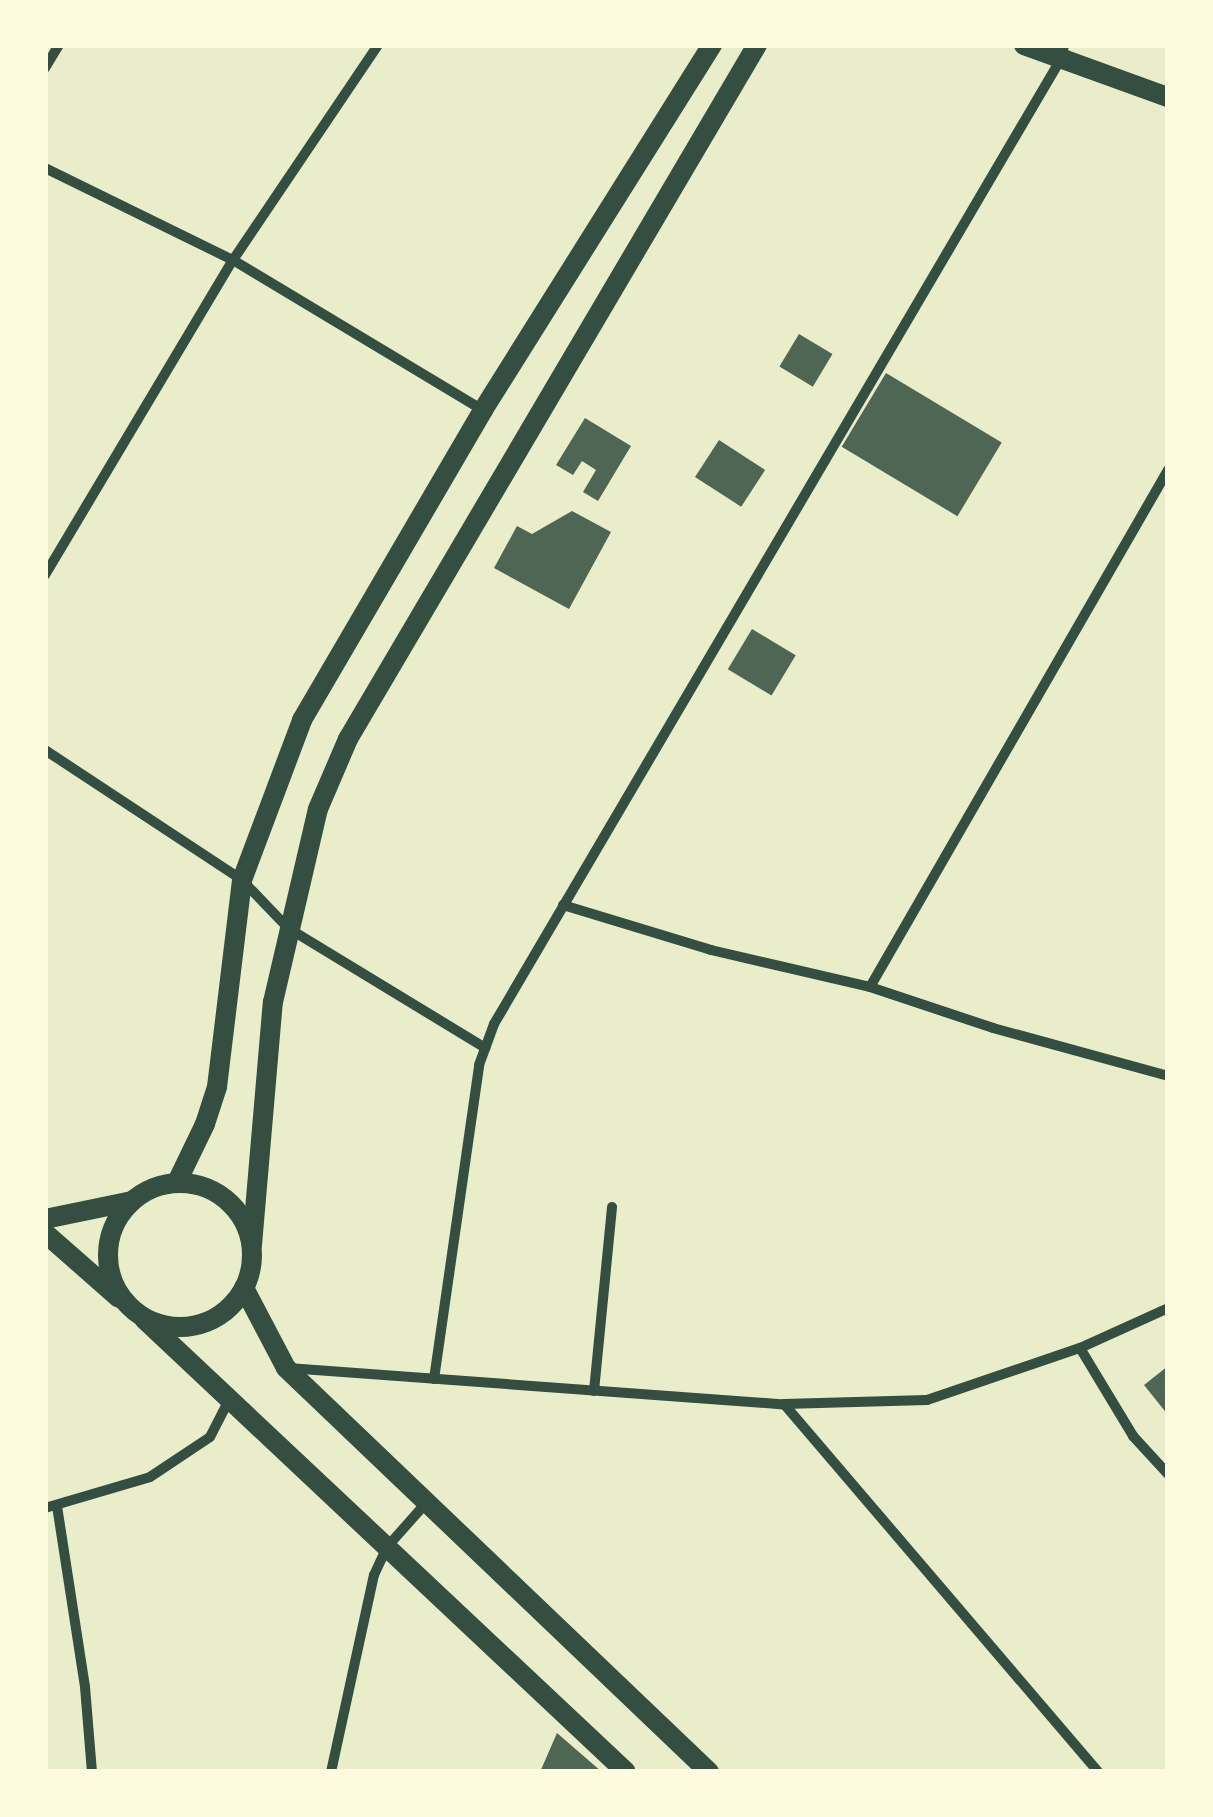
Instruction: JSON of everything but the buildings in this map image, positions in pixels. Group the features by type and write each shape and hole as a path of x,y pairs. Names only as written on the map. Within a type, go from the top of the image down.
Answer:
{"main road":[{"path":"177,1182 206,1124 217,1086 242,880 302,720 483,410 712,45"},
{"path":"144,1319 166,1327 190,1328 231,1307 244,1288 252,1245 273,1002 318,810 348,739 756,45"},
{"path":"1024,45 1063,51 1168,98"},
{"path":"126,1304 114,1285 108,1264 118,1219 145,1192 177,1182 198,1184 234,1206 252,1245"},
{"path":"45,1219 132,1201"},
{"path":"45,1233 144,1319 626,1772"},
{"path":"244,1288 286,1368 710,1772"}],"street":[{"path":"45,68 59,45"},
{"path":"45,575 233,260 378,45"},
{"path":"434,1379 485,1048 494,1024 1063,51"},
{"path":"45,168 233,260 483,410"},
{"path":"870,987 1168,470"},
{"path":"45,750 242,880 288,928 485,1048"},
{"path":"562,905 711,950 870,987 993,1028 1168,1076"},
{"path":"594,1391 612,1206"},
{"path":"286,1368 784,1404 928,1400 1080,1348 1168,1308"},
{"path":"1080,1348 1133,1436 1168,1474"},
{"path":"92,1772 85,1687 51,1507 150,1478 210,1437 230,1399"},
{"path":"784,1404 1098,1772"},
{"path":"331,1772 374,1575 386,1547 427,1502"}]}
